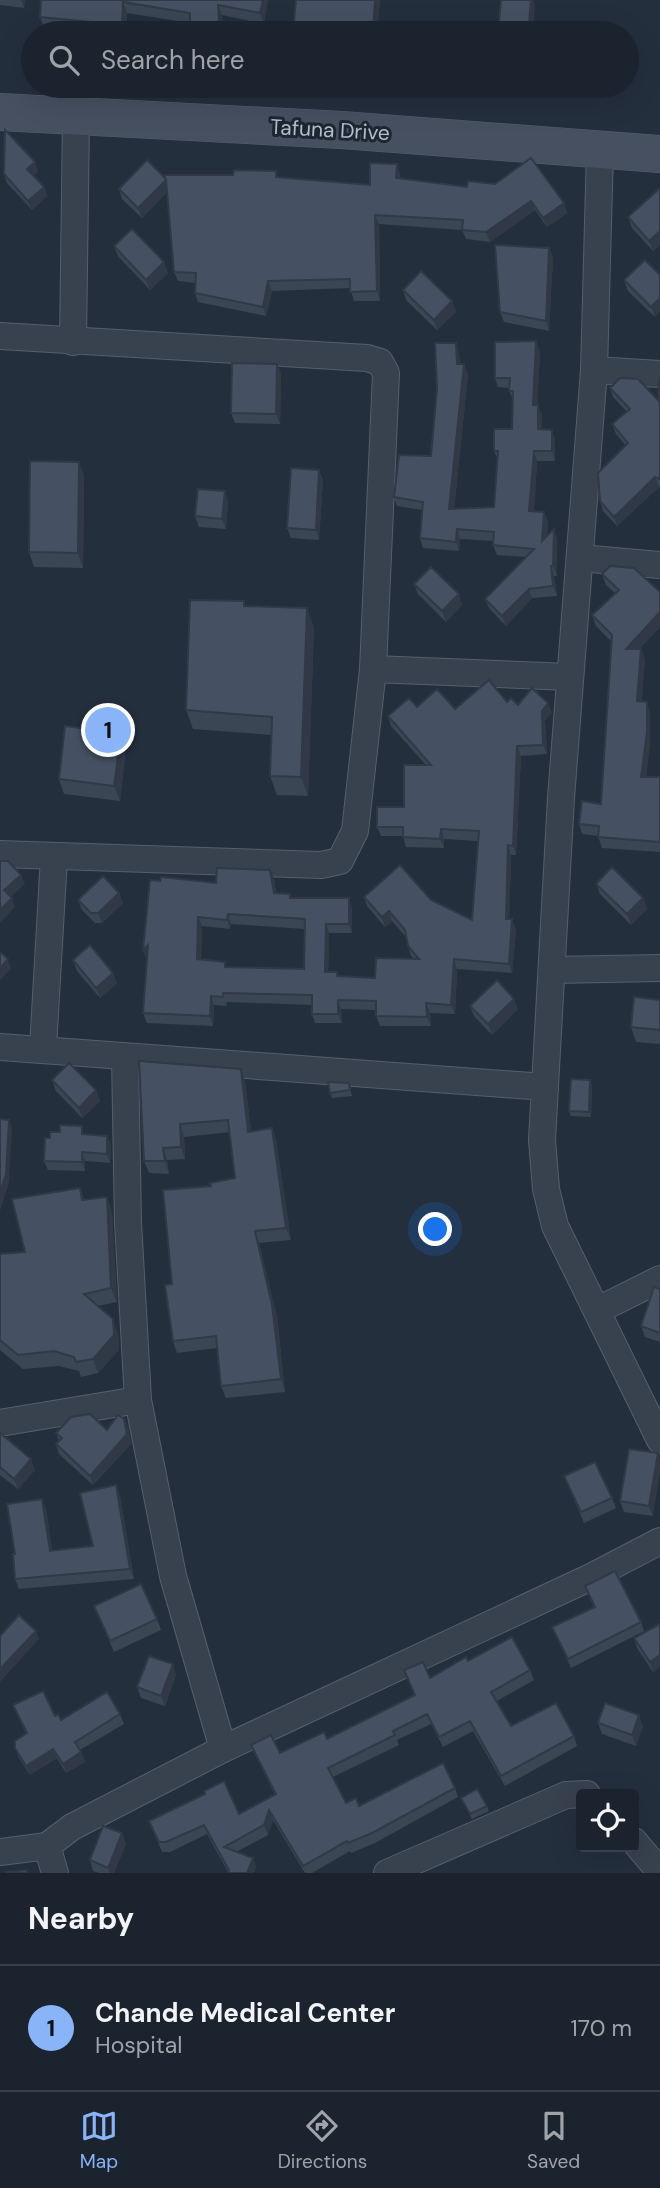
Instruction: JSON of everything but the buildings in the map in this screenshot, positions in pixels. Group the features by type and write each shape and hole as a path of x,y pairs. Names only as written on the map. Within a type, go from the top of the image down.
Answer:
{"main road":[{"name":"Tafuna Drive","path":"0,113 342,130 660,154"}],"street":[{"path":"73,342 76,117"},
{"path":"600,150 594,370 570,677 542,1140 546,1189 555,1226 660,1440"},
{"path":"0,336 367,358 380,362 386,373 373,668 355,831 340,861 321,865 0,854"},
{"path":"594,370 660,374"},
{"path":"580,558 660,565"},
{"path":"373,668 570,677"},
{"path":"43,1048 54,857"},
{"path":"552,970 660,968"},
{"path":"0,1047 43,1048 125,1058 545,1087"},
{"path":"125,1058 128,1222 138,1400 173,1576 223,1749"},
{"path":"598,1310 660,1279"},
{"path":"0,1423 138,1400"},
{"path":"0,1852 47,1846 72,1827 223,1749 591,1577 660,1541"},
{"path":"387,1873 566,1795 576,1795"},
{"path":"47,1846 55,1873"},
{"path":"639,1847 660,1872"}],"place":[{"name":"Chande Medical Center","path":"108,730"}]}
